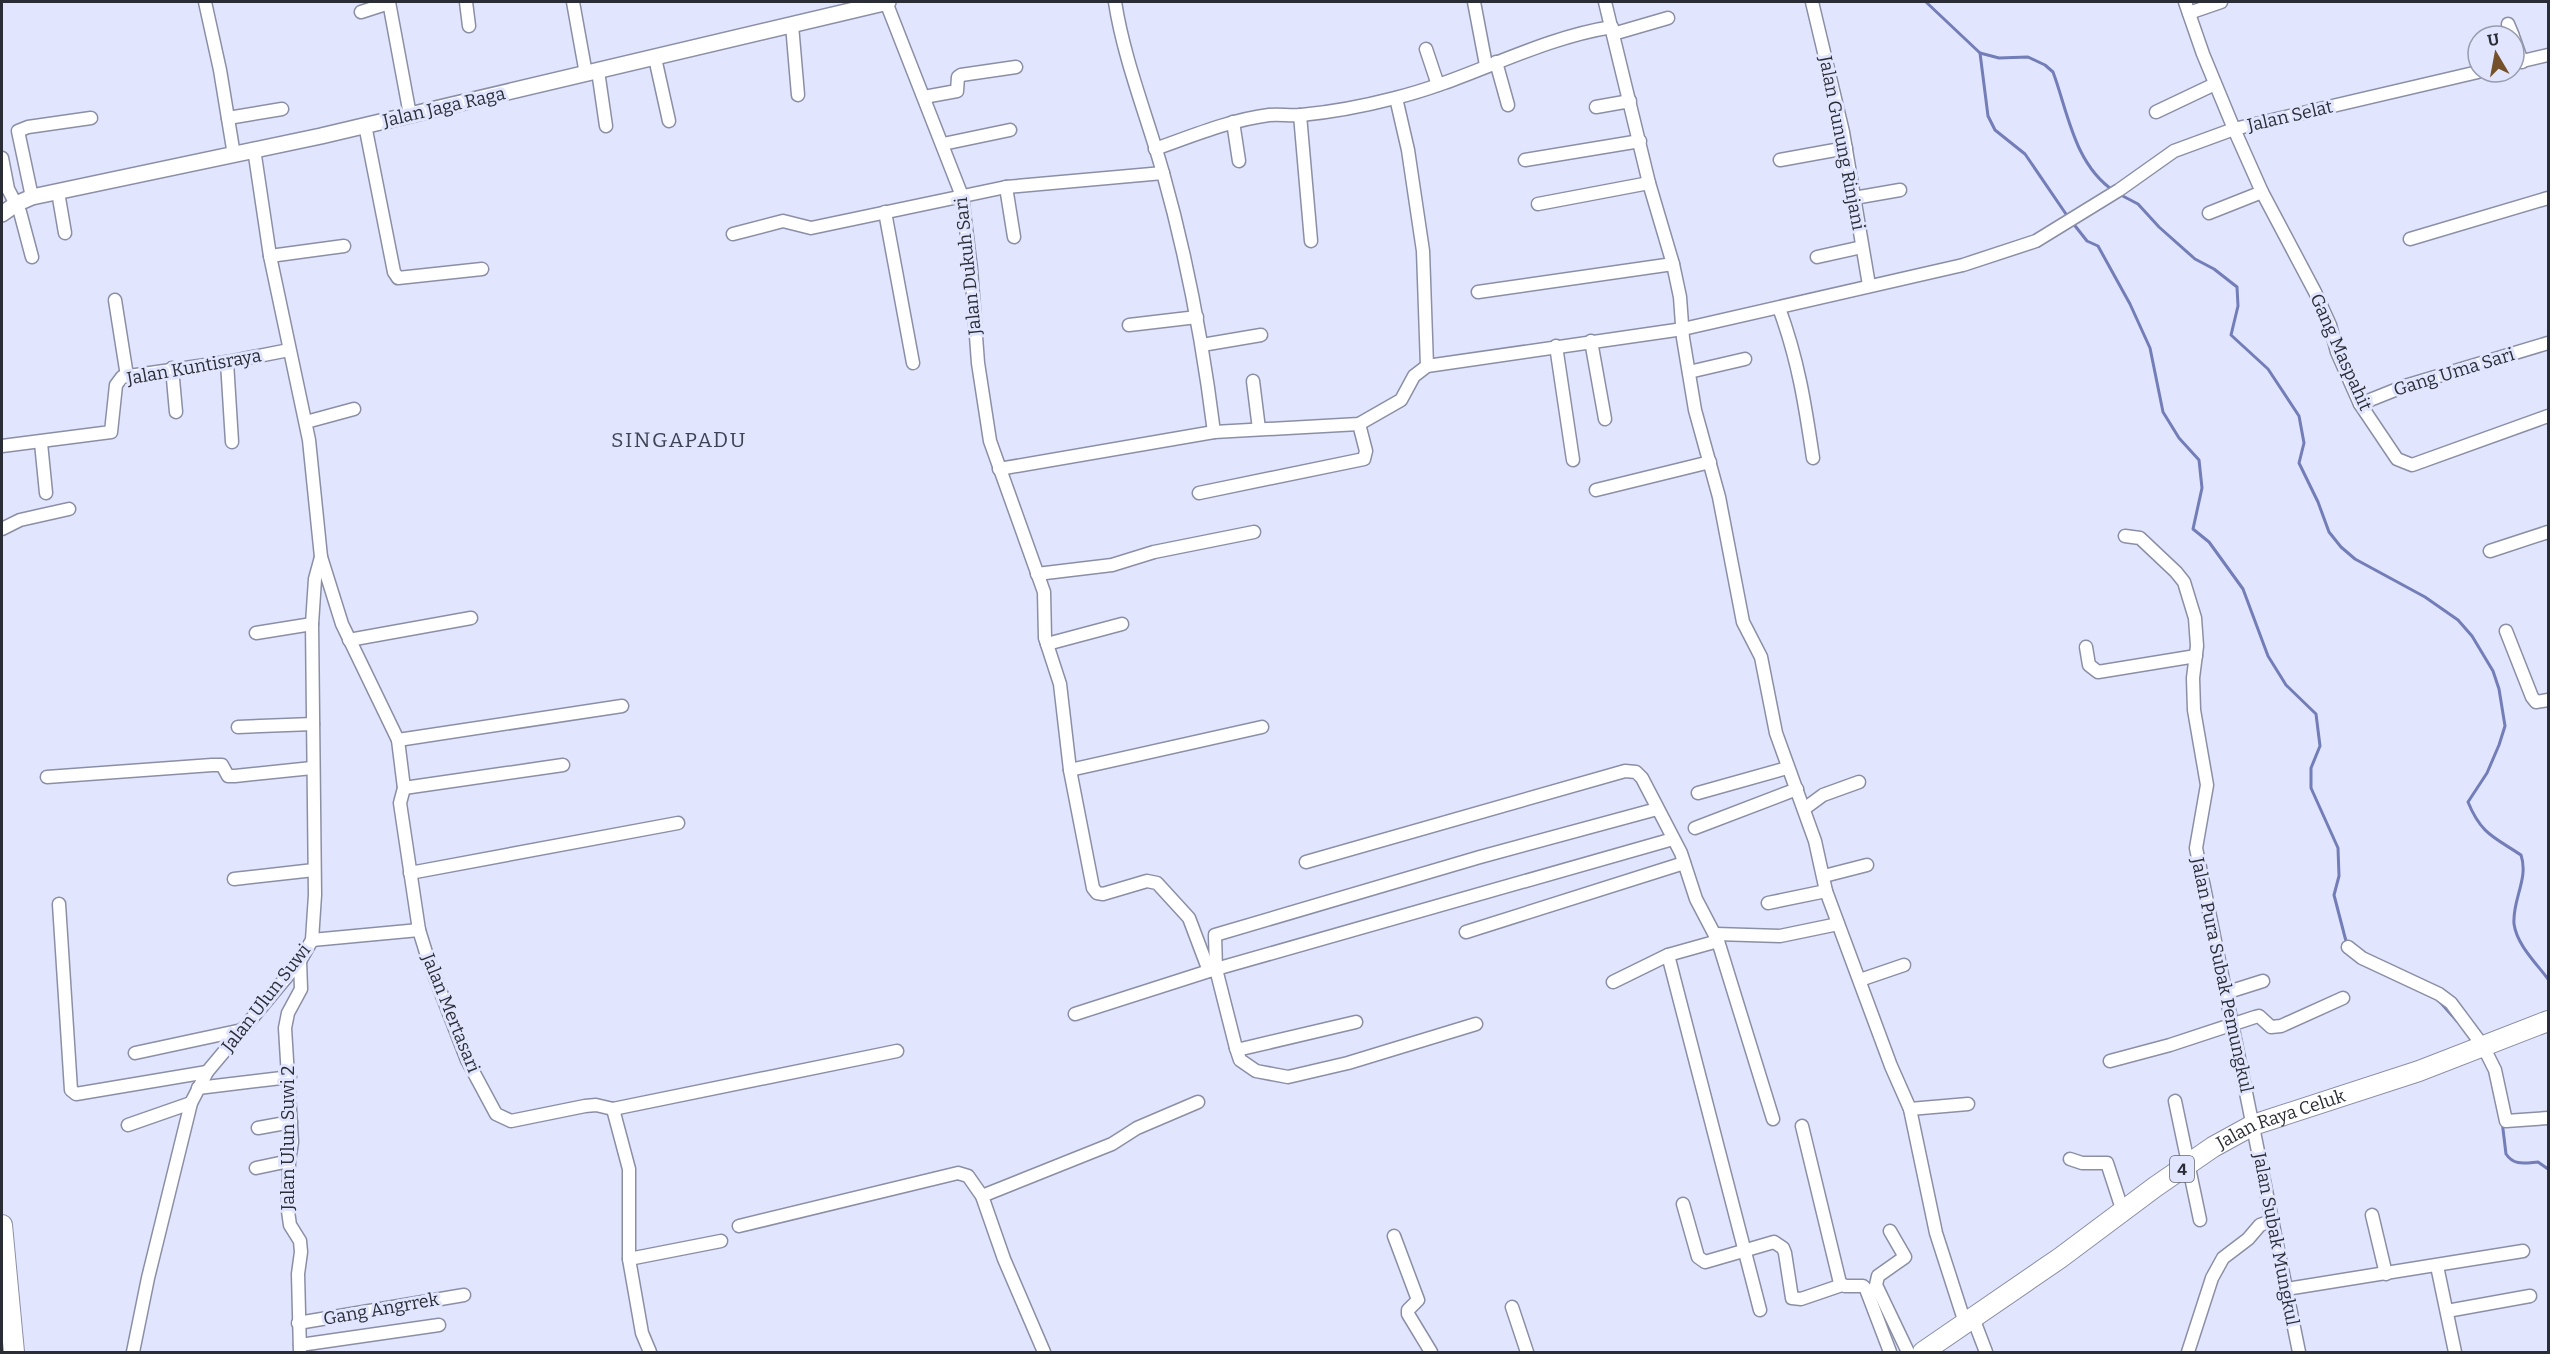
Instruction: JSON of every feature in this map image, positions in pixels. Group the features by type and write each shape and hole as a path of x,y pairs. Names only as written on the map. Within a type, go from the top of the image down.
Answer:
{"main road":[{"name":"Jalan Raya Celuk","path":"1913,1352 1969,1321 2213,1147 2253,1125 2419,1071 2548,1022"},
{"path":"2,1225 6,1322 14,1353"}],"street":[{"path":"205,2 234,154"},
{"path":"361,12 389,2 410,115"},
{"path":"466,2 469,26"},
{"path":"573,2 606,126"},
{"name":"Jalan Jaga Raga","path":"2,214 24,201 58,192 410,115 887,2"},
{"name":"Jalan Dukuh Sari","path":"887,2 962,196 971,269 978,363 990,441 1044,592 1047,644 1060,684 1070,770 1095,891 1103,894 1147,882 1157,883 1189,918 1213,970"},
{"path":"1115,2 1123,41 1163,173 1186,262 1202,345 1214,432"},
{"path":"1474,2 1491,63 1508,105"},
{"path":"1605,2 1649,183 1673,264 1680,297 1689,372 1728,540 1739,605 1747,632 1761,657 1776,734 1815,841 1826,891 1891,1066 1910,1110 1936,1233 1969,1321 1986,1353"},
{"name":"Jalan Gunung Rinjani","path":"1812,2 1846,148 1869,285"},
{"path":"2187,7 2221,2"},
{"name":"Jalan Selat","path":"2187,7 2234,129 2466,75"},
{"path":"1155,149 1233,122 1271,115 1300,115 1352,108 1396,98 1578,34 1612,31 1668,18"},
{"path":"792,25 798,95"},
{"path":"1426,49 1438,85"},
{"path":"2526,60 2548,55"},
{"path":"655,58 669,121"},
{"path":"924,97 957,91 958,77 961,75 1016,67"},
{"path":"2156,112 2215,84"},
{"path":"1396,98 1408,150 1422,242 1427,366"},
{"path":"1596,107 1630,101"},
{"path":"228,118 282,109"},
{"path":"1300,115 1311,241"},
{"path":"32,257 18,131 28,127 91,118"},
{"path":"1233,122 1239,161"},
{"path":"365,125 394,272 398,278 482,269"},
{"path":"999,469 1214,432 1359,424 1401,400 1414,376 1427,366 1683,328 1964,265 2036,241 2120,190 2169,153 2234,129"},
{"name":"Gang Maspahit","path":"2234,129 2262,192 2315,291 2330,325 2337,352 2360,404 2397,459 2412,465 2548,416"},
{"path":"943,144 1010,130"},
{"path":"1525,160 1640,141"},
{"path":"1780,160 1846,148"},
{"path":"254,149 270,256 306,422 321,557"},
{"path":"2,158 8,189 24,201"},
{"path":"733,234 783,221 811,228 1006,187 1163,173"},
{"path":"1538,204 1649,183"},
{"path":"1006,187 1014,237"},
{"path":"1854,198 1900,190"},
{"path":"58,192 65,233"},
{"path":"2209,213 2262,192"},
{"path":"2410,239 2548,198"},
{"path":"885,212 913,363"},
{"path":"270,256 344,246"},
{"path":"1817,256 1862,247"},
{"path":"1478,292 1673,264"},
{"path":"114,300 127,376"},
{"path":"1779,308 1796,356 1813,458"},
{"path":"1129,325 1197,317"},
{"path":"1202,345 1262,335"},
{"path":"1591,341 1605,419"},
{"name":"Gang Uma Sari","path":"2360,404 2404,386 2548,343"},
{"path":"1556,346 1573,460"},
{"name":"Jalan Kuntisraya","path":"2,446 111,432 117,381 127,376 227,362 290,350"},
{"path":"1689,372 1745,359"},
{"path":"227,362 232,442"},
{"path":"172,368 176,412"},
{"path":"1254,381 1259,429"},
{"path":"306,422 354,409"},
{"path":"1200,493 1364,459 1366,451 1359,424"},
{"path":"41,442 46,493"},
{"path":"1596,490 1710,462"},
{"path":"2,529 20,520 69,509"},
{"path":"1037,574 1112,565 1154,552 1254,532"},
{"path":"2490,551 2548,532"},
{"name":"Jalan Pura Subak Pemungkul","path":"2125,536 2140,538 2184,582 2194,618 2196,656 2194,710 2207,784 2196,848 2253,1125"},
{"name":"Jalan Ulun Suwi","path":"133,1353 148,1278 191,1103 207,1072 300,961 312,940 314,870 312,768 315,686 312,624 315,579 321,557"},
{"name":"Jalan Mertasari","path":"321,557 349,640 398,740 405,788 400,803 419,930 467,1060 496,1114 511,1121 585,1106 596,1105 613,1109 897,1051"},
{"path":"349,640 471,618"},
{"path":"256,633 312,624"},
{"path":"1047,644 1122,624"},
{"path":"2506,631 2532,697 2542,701"},
{"path":"2086,647 2089,666 2098,672 2196,656"},
{"path":"398,740 622,706"},
{"path":"238,727 313,724"},
{"path":"1070,770 1262,728"},
{"path":"47,777 222,764 228,776 312,768"},
{"path":"405,788 563,765"},
{"path":"1698,793 1787,768"},
{"path":"1306,862 1631,770 1642,778 1684,864 1704,917 1717,938 1773,1119"},
{"path":"1804,809 1823,795 1859,782"},
{"path":"1695,828 1797,789"},
{"path":"1476,1024 1348,1063 1288,1077 1256,1071 1240,1060 1236,1048 1213,970 1213,939 1219,932 1657,809"},
{"path":"410,873 678,823"},
{"path":"1075,1014 1213,970 1672,839"},
{"path":"1466,932 1684,864"},
{"path":"1824,876 1868,865"},
{"path":"234,879 314,870"},
{"path":"1768,903 1826,891"},
{"path":"59,904 71,1090 76,1094 207,1072"},
{"path":"1613,982 1668,955 1717,938 1780,936 1838,924"},
{"path":"312,940 419,930"},
{"path":"2348,947 2362,958 2444,997 2479,1047 2500,1084 2506,1121 2548,1118"},
{"path":"1668,955 1760,1310"},
{"name":"Jalan Ulun Suwi 2","path":"300,961 302,989 288,1013 285,1028 290,1077 292,1142 289,1161 289,1218 300,1241 301,1252 298,1274 300,1349"},
{"path":"1860,980 1904,965"},
{"path":"2225,993 2263,981"},
{"path":"2110,1061 2170,1045 2259,1016 2271,1027 2275,1027 2343,998"},
{"path":"1236,1048 1241,1049 1356,1022"},
{"path":"135,1053 242,1030"},
{"path":"198,1088 290,1077"},
{"path":"2175,1101 2200,1220"},
{"path":"982,1196 1112,1144 1137,1128 1198,1102"},
{"path":"128,1125 191,1103"},
{"path":"1910,1110 1968,1104"},
{"path":"613,1109 629,1169 629,1259 642,1333 650,1353"},
{"path":"258,1128 291,1122"},
{"name":"Jalan Subak Mungkul","path":"2253,1125 2299,1353"},
{"path":"1802,1126 1842,1285"},
{"path":"2070,1159 2082,1163 2107,1163 2123,1212"},
{"path":"256,1168 289,1161"},
{"path":"739,1226 958,1173 968,1176 982,1196 1004,1259 1044,1353"},
{"path":"1683,1204 1698,1257 1701,1260 1708,1263 1769,1242 1779,1244 1785,1253 1791,1294 1794,1299 1801,1299 1842,1285 1860,1285 1866,1289 1890,1353"},
{"path":"2372,1215 2386,1274"},
{"path":"2188,1353 2212,1278 2223,1258 2248,1239 2260,1225 2271,1221"},
{"path":"1890,1231 1905,1257 1878,1276 1876,1285 1913,1352"},
{"path":"1394,1236 1419,1300 1408,1310 1408,1314 1431,1353"},
{"path":"629,1259 721,1241"},
{"path":"2286,1289 2523,1251"},
{"path":"2437,1266 2454,1353"},
{"name":"Gang Angrrek","path":"298,1323 464,1295"},
{"path":"2447,1311 2530,1296"},
{"path":"1512,1307 1527,1353"},
{"path":"300,1349 439,1325"}],"waterway":[{"path":"1926,2 1980,53 1999,58 2028,57 2045,65 2053,72 2081,152 2090,167 2114,191"},
{"path":"1980,53 1988,116 1995,130 2025,154 2068,217"},
{"path":"2119,194 2138,204 2159,227 2195,259 2214,269 2237,287 2238,306 2231,335 2268,369 2299,416 2304,443 2299,463 2318,502 2329,532 2355,559 2425,597 2458,620 2472,636 2493,671 2499,689 2505,726 2487,773 2468,802 2483,828 2521,855 2523,873 2515,906 2514,924 2523,946 2548,979"},
{"path":"2072,222 2087,241 2098,246 2130,304 2150,348 2163,412 2179,438 2199,460 2202,488 2193,529 2209,542 2243,589 2268,656 2286,685 2316,714 2320,746 2311,768 2311,788 2338,848 2339,876 2334,895 2347,945"},
{"path":"2440,1002 2457,1021"},
{"path":"2502,1121 2506,1154 2509,1158 2520,1163 2538,1162 2548,1169"}],"district":[{"name":"SINGAPADU","path":"679,440"}]}
